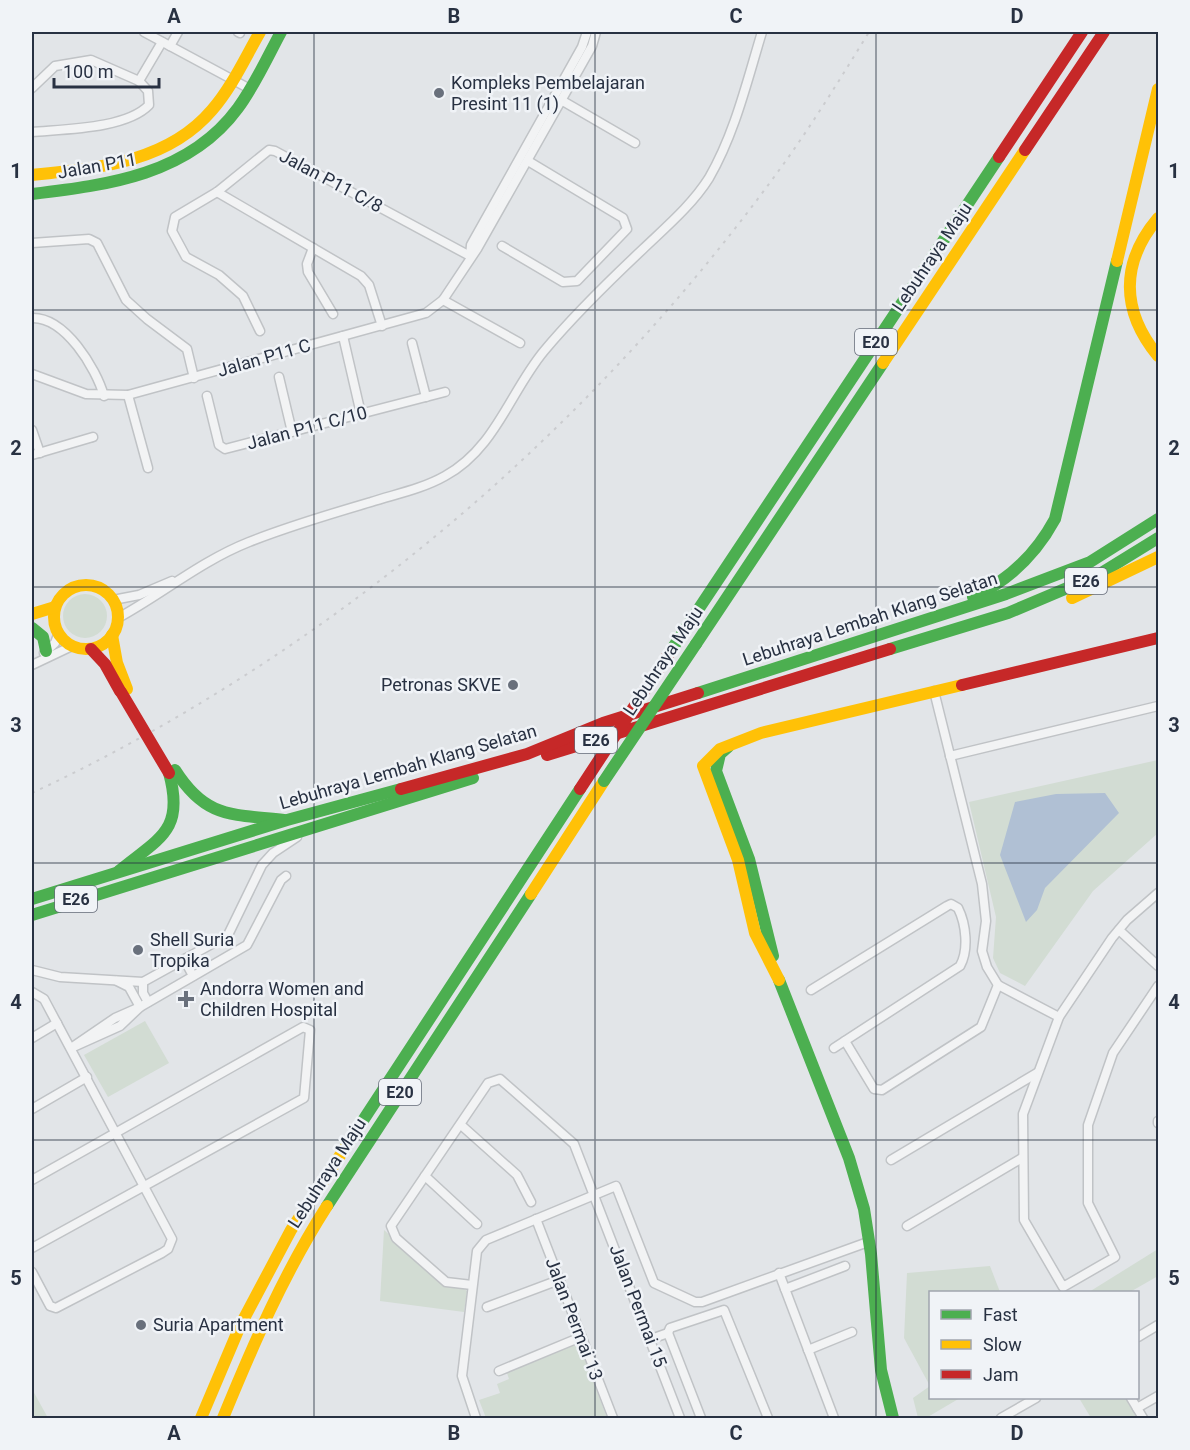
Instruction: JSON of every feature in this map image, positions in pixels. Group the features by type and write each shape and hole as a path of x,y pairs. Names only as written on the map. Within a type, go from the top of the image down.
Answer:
{"main road":[{"name":"Jalan P11","path":"32,175 111,166 160,150 200,123 234,79 260,32"},
{"name":"Jalan P11","path":"32,194 108,185 160,170 190,153 221,127 250,89 281,32"},
{"name":"Lebuhraya Maju","path":"201,1419 240,1326 291,1230 670,652 1082,32"},
{"name":"Lebuhraya Maju","path":"223,1419 258,1333 305,1239 604,781 1104,32"},
{"path":"920,623 941,609 984,593 1023,565 1042,544 1055,519 1158,89"},
{"path":"1158,218 1135,253 1129,293 1132,314 1139,331 1158,356"},
{"name":"Lebuhraya Lembah Klang Selatan","path":"32,899 287,820 527,754 603,723 920,623 1071,571 1113,550 1158,519"},
{"name":"Lebuhraya Lembah Klang Selatan","path":"32,915 1008,614 1098,575 1158,538"},
{"path":"1008,614 1027,613 1058,604 1158,557"},
{"path":"32,626 56,630 72,646 91,649 103,644 112,635 118,618 113,600 100,588 82,585 65,592 55,607 56,630"},
{"path":"32,614 55,607"},
{"path":"32,626 46,642 46,651"},
{"path":"112,635 124,691"},
{"path":"894,1419 881,1370 864,1209 849,1158 777,975 752,926 738,860 703,765 715,750 760,733 1158,638"},
{"path":"91,649 124,691 172,772 192,795 229,816 287,820"},
{"path":"728,747 720,754 716,771 749,859 777,975"},
{"path":"118,872 136,856 158,843 168,830 176,797 172,772"},
{"path":"727,832 728,821 734,818"},
{"path":"746,895 755,915 764,921"},
{"path":"759,940 759,925 764,921"}],"street":[{"path":"144,32 250,89"},
{"path":"139,81 166,44 178,32"},
{"name":"Jalan P11 C","path":"470,256 471,245 582,47 587,32"},
{"name":"Jalan P11 C","path":"32,376 68,389 104,396 128,395 426,313 443,300 528,161 591,46 596,32"},
{"path":"113,600 139,595 186,575 246,543 293,526 422,487 446,475 471,456 492,433 542,352 602,288 688,205 707,180 725,148 762,32"},
{"path":"32,88 55,66 91,60 139,81 150,96 149,105 141,112 109,123 32,132"},
{"path":"561,100 634,143"},
{"name":"Jalan P11 C/8","path":"260,331 243,296 219,275 186,257 172,231 175,217 217,192 263,152 275,151 470,256"},
{"path":"502,246 563,282 570,283 577,280 627,229 623,218 528,161"},
{"path":"217,192 366,280 382,326"},
{"path":"32,243 89,239 97,243 126,300 136,311 187,349 194,378"},
{"path":"313,248 307,264 308,272 333,314"},
{"path":"443,300 520,343"},
{"path":"32,318 43,318 60,329 92,365 104,396"},
{"path":"343,336 361,414"},
{"path":"412,344 426,397"},
{"path":"279,377 292,432"},
{"name":"Jalan P11 C/10","path":"207,396 219,445 225,450 445,392"},
{"path":"128,395 148,468"},
{"path":"32,430 36,454 93,437"},
{"path":"118,618 152,600 186,575"},
{"path":"32,664 55,643 56,630"},
{"path":"32,664 72,646"},
{"path":"934,691 982,884 986,921 984,958 998,985 1059,1017"},
{"path":"950,756 1158,706"},
{"path":"32,970 60,977 143,982 228,935 262,866 273,853 303,831"},
{"path":"71,1048 120,1026 144,1004 247,945 281,880 286,876"},
{"path":"1158,893 1119,930 1059,1017 1023,1114 1024,1220 1063,1287 1115,1257 1088,1203 1088,1125 1113,1053 1158,986"},
{"path":"811,990 947,906 951,904 958,908 964,925 964,956 960,966 834,1048"},
{"path":"1119,930 1158,966"},
{"path":"184,959 193,976"},
{"path":"114,979 129,987 144,1004"},
{"path":"143,982 144,1004"},
{"path":"845,1041 874,1089 882,1090 981,1027 998,985"},
{"path":"32,992 42,995 171,1233 171,1244 162,1252 56,1308 50,1305 34,1276"},
{"path":"32,1038 57,1023"},
{"path":"32,1180 307,1027 310,1030 304,1098 32,1248"},
{"path":"891,1160 1037,1073"},
{"path":"32,1109 87,1077"},
{"name":"Jalan Permai 15","path":"461,1125 488,1083 496,1079 504,1080 569,1136 595,1194 680,1419"},
{"path":"472,1285 446,1282 393,1234 392,1222 461,1125 517,1175 531,1202"},
{"path":"907,1226 1022,1158"},
{"path":"425,1176 477,1224"},
{"path":"476,1419 462,1376 472,1285 480,1244 615,1186 652,1279 658,1286 689,1301 702,1302 868,1242"},
{"name":"Jalan Permai 13","path":"536,1219 613,1419"},
{"path":"785,1289 845,1266"},
{"path":"779,1273 834,1419"},
{"path":"487,1307 559,1280"},
{"path":"651,1339 668,1333 670,1328 724,1310 768,1419"},
{"path":"1139,1336 1158,1325"},
{"path":"808,1350 852,1332"},
{"path":"668,1333 701,1419"},
{"path":"499,1371 581,1337"},
{"path":"1137,1408 1158,1396"},
{"path":"1001,1419 1034,1399"},
{"path":"1132,1399 1143,1419"}],"shaded area":[{"path":"85,594 100,601 107,616 100,631 85,638 70,631 63,616 70,601"},
{"path":"1158,760 1158,833 1093,891 1025,986 1000,973 993,958 996,917 969,802"},
{"path":"145,1021 169,1063 108,1097 84,1055"},
{"path":"384,1230 447,1287 461,1287 467,1291 464,1312 380,1301"},
{"path":"1158,1249 1158,1276 1132,1291 1091,1291"},
{"path":"990,1266 1000,1291 929,1291 929,1384 904,1338 907,1273"},
{"path":"576,1344 580,1346 607,1418 486,1418 479,1400 500,1393 497,1384 509,1379 506,1370"},
{"path":"929,1387 929,1399 958,1399 926,1418 918,1418 913,1398"},
{"path":"32,1389 48,1418 32,1418"},
{"path":"1080,1399 1126,1399 1137,1418 1091,1418"}],"water":[{"path":"1105,793 1119,813 1045,888 1037,910 1026,922 1000,855 1015,802 1056,794"}],"railway":[{"path":"32,793 142,737 249,673 351,602 448,526 541,443 628,354 709,260 785,162 869,32"}],"traffic: fast":[{"path":"32,194 89,186 145,173 196,148 218,131 238,108 281,32"},
{"path":"670,652 999,157"},
{"path":"973,597 999,583 1021,565 1048,532 1055,519 1117,261"},
{"path":"696,644 883,363"},
{"path":"698,693 1006,594 1090,562 1158,519"},
{"path":"890,649 1008,613 1098,575 1158,538"},
{"path":"32,628 43,637 46,651"},
{"path":"604,781 696,644"},
{"path":"728,747 720,754 716,771 749,859 773,956"},
{"path":"175,770 186,786 209,806 235,814 284,820"},
{"path":"119,871 157,841 171,821 174,808 169,773"},
{"path":"32,915 473,778"},
{"path":"32,899 287,820 401,789"},
{"path":"345,1148 580,789"},
{"path":"327,1206 531,894"},
{"path":"779,980 849,1158 864,1209 871,1254 881,1370 893,1418"}],"traffic: slow":[{"path":"32,175 130,160 174,142 194,128 212,110 232,82 260,32"},
{"path":"1117,261 1158,89"},
{"path":"883,363 1025,150"},
{"path":"1158,218 1137,252 1130,287 1137,322 1158,356"},
{"path":"1072,598 1158,557"},
{"path":"80,585 92,585 109,594 116,605 118,617 116,629 109,640 92,649 80,649 68,644 59,635 54,623 54,611 59,599 68,590 80,585"},
{"path":"32,614 55,607"},
{"path":"112,635 117,663 127,689"},
{"path":"779,980 755,933 738,860 703,766 720,749 761,733 962,685"},
{"path":"531,894 604,781"},
{"path":"201,1418 240,1326 291,1230 345,1148"},
{"path":"223,1418 283,1283 327,1206"}],"traffic: jam":[{"path":"999,157 1082,32"},
{"path":"1025,150 1104,32"},
{"path":"962,685 1158,638"},
{"path":"91,649 105,664 120,691"},
{"path":"547,755 890,649"},
{"path":"580,789 670,652"},
{"path":"121,692 169,773"},
{"path":"401,789 527,754 603,723 698,693"}],"place":[{"name":"Kompleks Pembelajaran Presint 11 (1)","path":"439,93"},
{"name":"Petronas SKVE","path":"513,685"},
{"name":"Shell Suria Tropika","path":"138,950"},
{"name":"Andorra Women and Children Hospital","path":"186,999"},
{"name":"Suria Apartment","path":"141,1325"}]}
